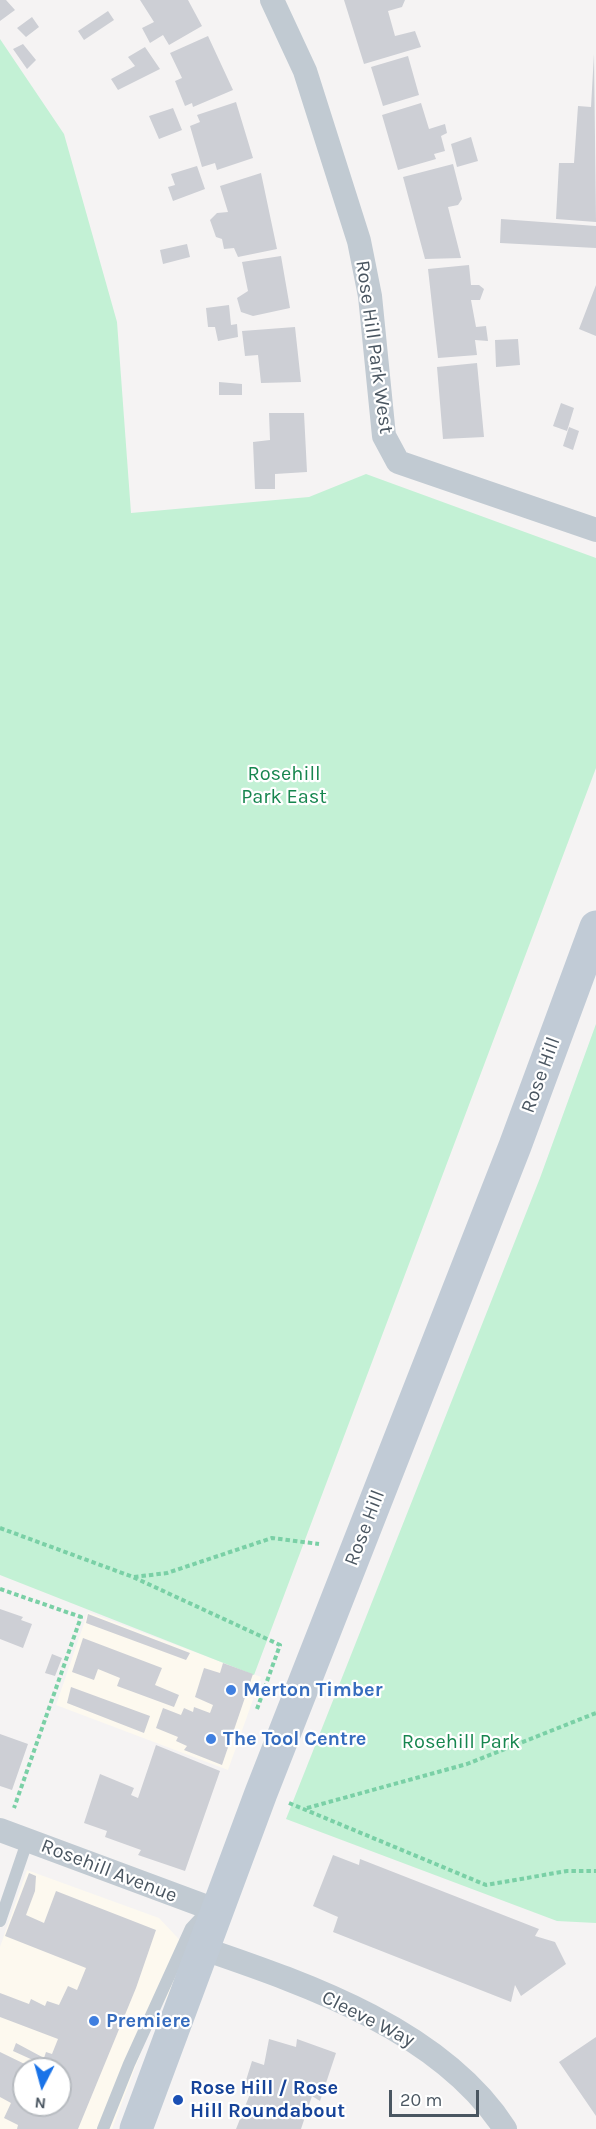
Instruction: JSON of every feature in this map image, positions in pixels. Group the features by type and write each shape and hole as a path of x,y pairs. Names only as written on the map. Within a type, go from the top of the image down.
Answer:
{"main road":[{"name":"Rose Hill","path":"136,2129 204,1949 214,1910 515,1146 596,927"}],"street":[{"name":"Rose Hill Park West","path":"272,0 305,71 359,241 370,296 384,436 389,448 398,462 596,530"},
{"name":"Rosehill Avenue","path":"3,1831 214,1910"},
{"name":"Cleeve Way","path":"204,1949 258,1968 367,2014 419,2044 492,2109 505,2129"}],"lane":[{"path":"0,1921 28,1839"},
{"path":"103,2129 129,2064 191,1928 214,1910"}],"path":[{"path":"0,1528 133,1577 280,1645"},
{"path":"133,1577 167,1574 272,1538 319,1544"},
{"path":"0,1589 81,1617 3,1831"},
{"path":"306,1809 467,1764 596,1713"},
{"path":"285,1801 486,1885 567,1871 596,1871"}],"shaded area":[{"path":"88,1612 261,1677 228,1770 56,1705"},
{"path":"27,1870 159,1918 191,1952 180,1977 154,2018 112,2129 0,2129 0,1947"}],"green space":[{"name":"Rosehill Park East","path":"0,39 64,134 117,322 131,513 309,497 366,474 596,558 596,768 254,1675 0,1575"},
{"name":"Rosehill Park","path":"596,1024 596,1923 557,1921 286,1819 540,1178"}],"building":[{"path":"0,0 6,0 15,10 0,21"},
{"path":"140,0 188,0 202,26 169,45 163,35 150,43 142,28 154,22"},
{"path":"344,0 405,0 402,7 388,11 395,36 415,31 421,47 364,64"},
{"path":"108,11 114,20 84,40 78,31"},
{"path":"32,17 39,27 26,37 17,28"},
{"path":"208,36 233,90 193,107 192,103 185,106 175,81 182,78 170,53"},
{"path":"23,44 36,60 27,69 13,49"},
{"path":"145,47 160,69 118,90 111,79 135,66 128,57"},
{"path":"594,54 596,222 556,219 559,163 574,163 578,106 591,107"},
{"path":"408,56 419,95 383,106 371,67"},
{"path":"236,102 253,158 217,170 215,163 202,167 190,126 200,122 197,115"},
{"path":"421,103 429,129 445,124 447,133 441,136 445,151 434,154 436,159 398,170 382,115"},
{"path":"173,108 182,130 159,139 149,116"},
{"path":"471,137 478,161 457,167 451,144"},
{"path":"453,164 462,199 458,205 448,207 461,258 425,259 403,177"},
{"path":"197,166 205,189 173,201 168,187 175,185 171,174"},
{"path":"261,173 277,249 238,257 234,248 224,249 222,239 216,237 210,220 217,213 228,212 220,186"},
{"path":"501,219 596,226 596,248 500,243"},
{"path":"187,244 190,257 163,264 160,250"},
{"path":"281,256 290,308 253,316 241,312 237,298 248,291 242,262"},
{"path":"469,265 471,285 479,285 484,289 480,300 471,300 476,327 486,326 488,341 475,340 477,355 438,358 428,269"},
{"path":"596,285 596,336 579,329"},
{"path":"229,305 231,325 237,324 238,337 218,341 215,327 208,327 206,308"},
{"path":"295,327 301,382 261,383 258,355 245,356 242,331"},
{"path":"518,339 520,365 496,367 495,340"},
{"path":"477,363 484,437 443,439 437,367"},
{"path":"219,382 242,384 242,395 219,395"},
{"path":"561,403 574,408 567,431 553,426"},
{"path":"269,413 304,413 307,472 275,474 275,489 255,489 253,442 270,440"},
{"path":"569,427 579,431 573,450 563,446"},
{"path":"0,1609 23,1617 21,1620 32,1624 23,1648 0,1639"},
{"path":"88,1614 190,1653 186,1660 86,1623"},
{"path":"83,1638 162,1668 155,1685 179,1695 174,1707 117,1686 120,1678 98,1669 94,1680 72,1672"},
{"path":"52,1654 62,1658 55,1676 45,1673"},
{"path":"223,1663 253,1674 222,1765 184,1750 187,1746 176,1741 178,1737 156,1728 163,1708 181,1715 184,1708 193,1712 194,1707 210,1713 213,1705 195,1697 204,1668 220,1673"},
{"path":"71,1687 150,1716 144,1733 67,1703"},
{"path":"0,1734 28,1744 12,1790 0,1786"},
{"path":"156,1745 220,1771 185,1871 138,1855 141,1850 105,1837 107,1831 84,1823 100,1774 134,1788 131,1795 138,1798"},
{"path":"333,1855 359,1865 360,1859 539,1929 535,1936 555,1942 566,1964 521,1996 515,1985 511,2002 333,1932 338,1917 313,1906"},
{"path":"29,1873 36,1876 35,1891 26,1915 44,1923 56,1891 156,1930 136,1988 78,2129 17,2129 18,2125 4,2118 11,2103 0,2097 0,2052 12,2058 12,2117 72,2117 72,2057 44,2057 46,2052 52,2054 58,2039 0,2017 0,1993 29,2004 31,1999 45,2006 47,2001 59,2005 68,1986 77,1990 86,1968 5,1936"},
{"path":"596,2037 596,2116 559,2062"},
{"path":"269,2039 296,2047 297,2039 336,2053 320,2101 312,2096 301,2129 236,2129 250,2094 243,2090 252,2061 264,2065"},
{"path":"16,2043 42,2057 26,2057 13,2051"}],"place":[{"name":"Merton Timber","path":"231,1690"},
{"name":"The Tool Centre","path":"211,1739"},
{"name":"Premiere","path":"94,2021"},
{"name":"Rose Hill / Rose Hill Roundabout","path":"178,2100"}]}
